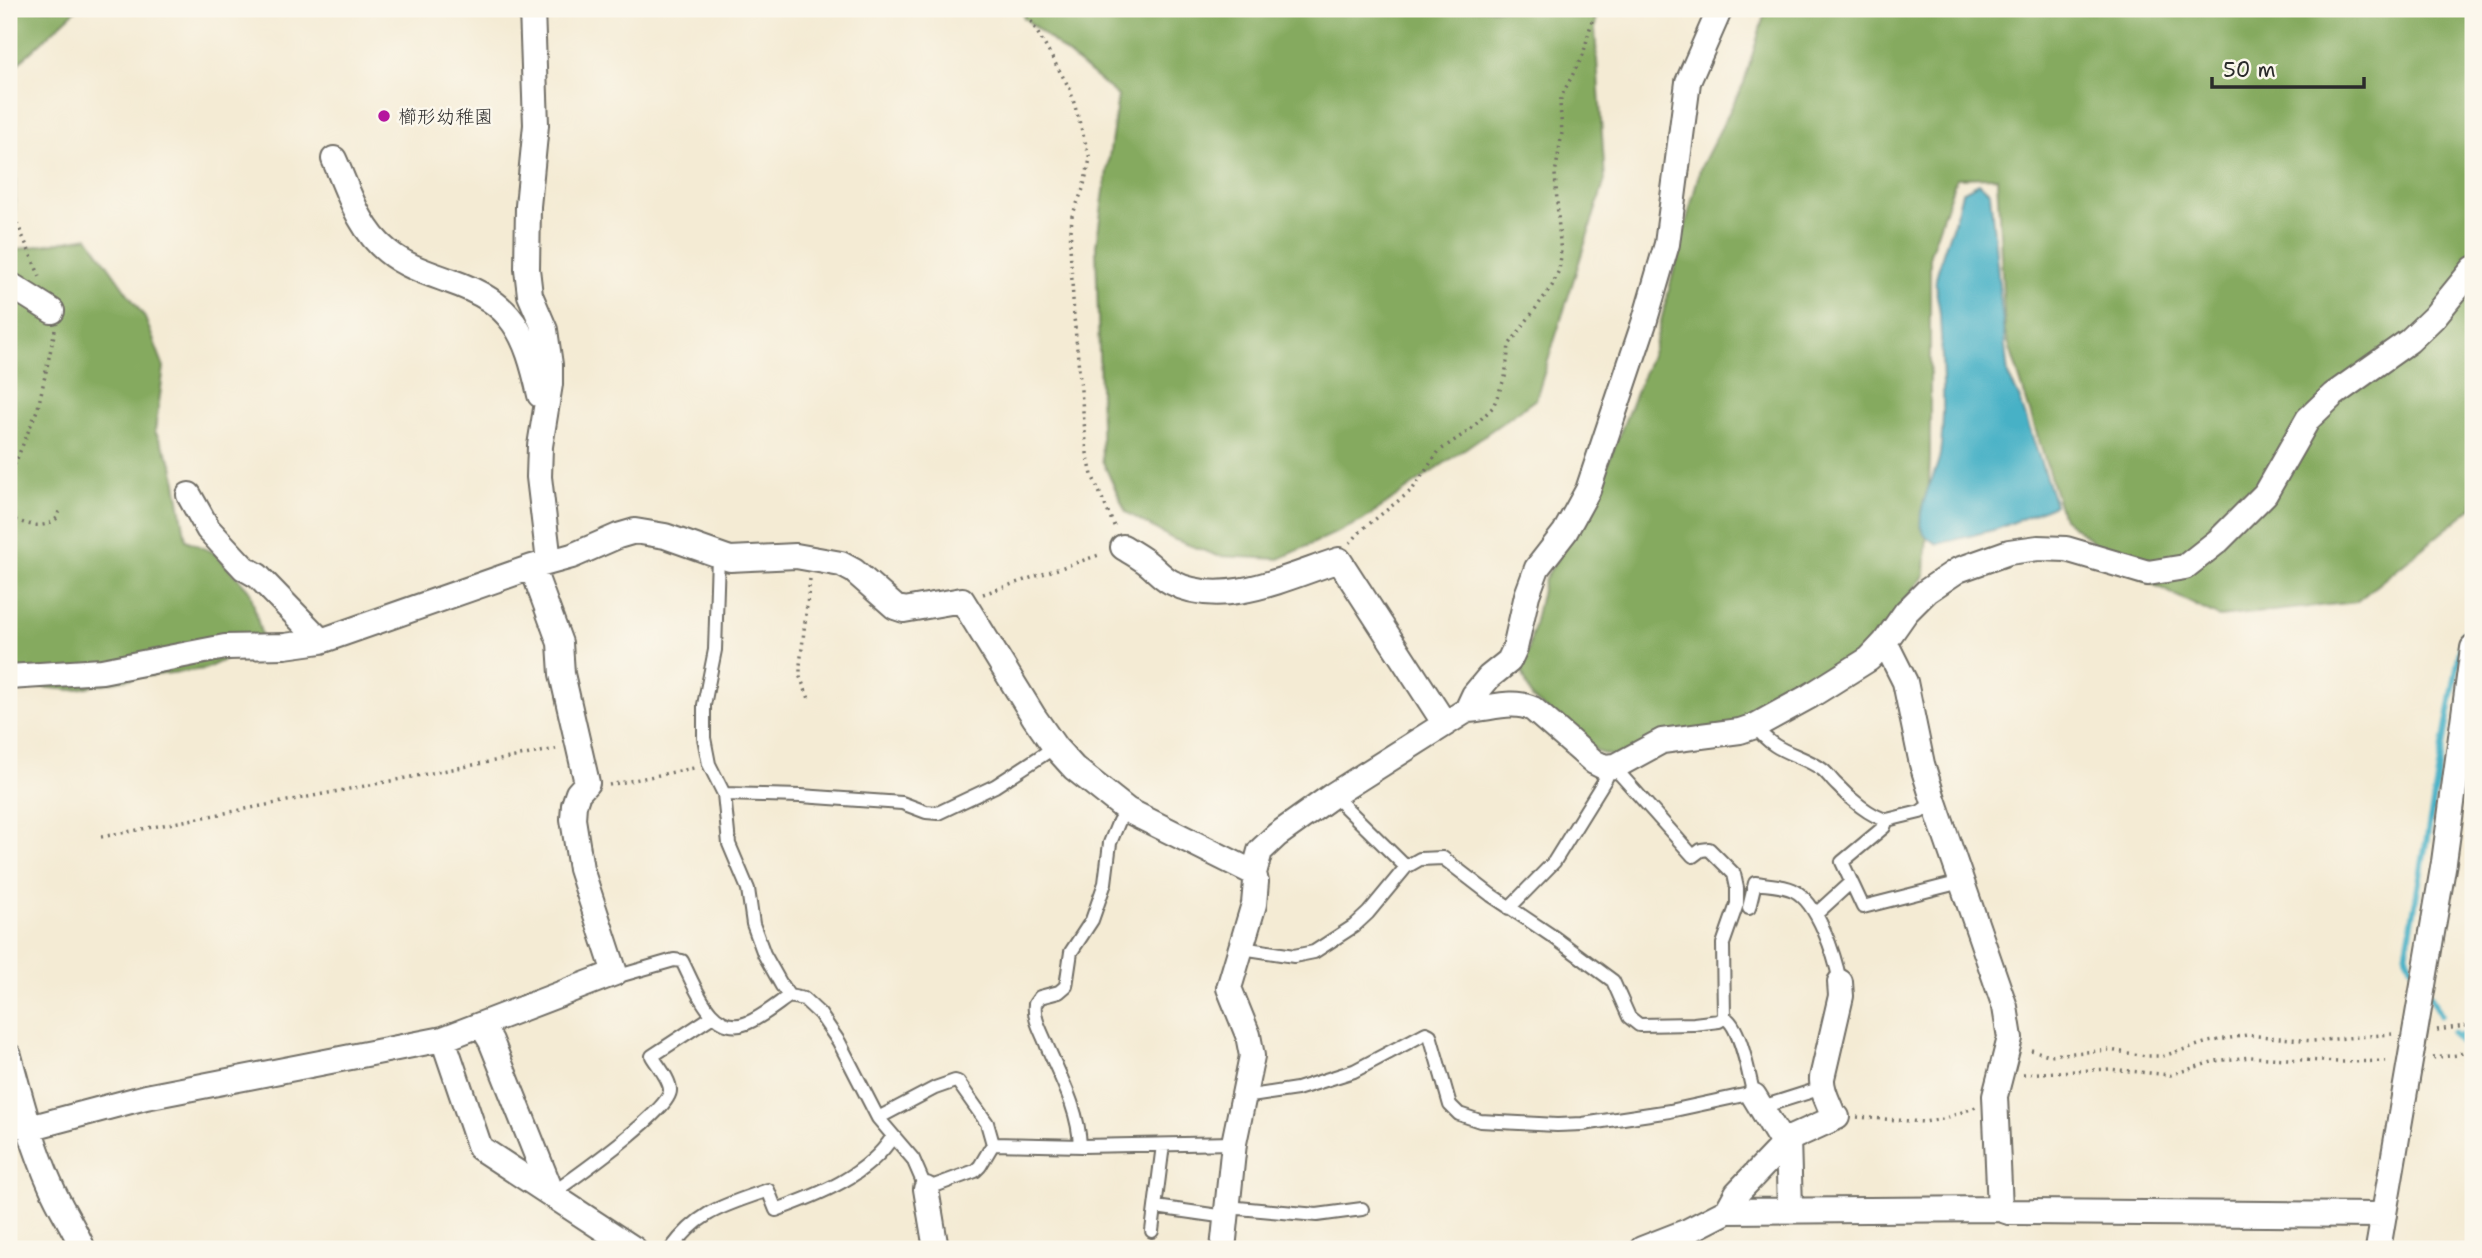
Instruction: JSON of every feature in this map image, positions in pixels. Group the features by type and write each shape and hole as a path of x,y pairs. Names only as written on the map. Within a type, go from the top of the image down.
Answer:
{"street":[{"path":"19,1127 146,1097 443,1039 482,1026 566,990 615,974 582,869 573,819 578,793 587,783 562,674 560,643 540,565 540,446 550,384 549,346 530,295 527,269 528,206 536,125 532,9"},
{"path":"1223,1249 1234,1143 1252,1056 1248,1035 1229,988 1254,904 1254,873 1260,851 1277,835 1333,795 1467,709 1474,695 1489,677 1509,661 1537,568 1565,532 1588,490 1644,323 1667,244 1688,82 1720,9"},
{"path":"334,159 369,233 388,252 418,270 484,295 510,317 529,351 545,413"},
{"path":"1467,709 1525,705 1594,762 1604,767 1613,766 1662,741 1740,731 1755,726 1869,659 1906,612 1927,591 1958,570 2009,552 2038,548 2066,549 2148,573 2185,567 2218,541 2265,494 2308,419 2333,396 2409,341 2434,317 2473,269"},
{"path":"9,284 52,311"},
{"path":"189,495 208,529 244,568 258,576 321,642"},
{"path":"9,677 102,671 225,647 285,646 321,642 572,556 635,531 665,536 730,559 765,556 812,558 841,564 854,571 895,607 904,610 962,600 1055,747 1088,780 1126,809 1254,873"},
{"path":"1123,547 1148,563 1168,581 1198,591 1216,593 1248,589 1339,560 1445,724"},
{"path":"1885,642 1905,682 1922,764 2009,1025 2009,1043 1998,1085 2000,1209"},
{"path":"2378,1249 2444,862 2473,648"},
{"path":"1642,1249 1688,1240 1727,1210 1737,1193 1785,1140 1835,1117 1822,1087 1841,996 1840,982"},
{"path":"482,1026 491,1041 553,1196"},
{"path":"443,1039 480,1148 634,1249"},
{"path":"9,1056 19,1127 83,1249"},
{"path":"1758,1101 1785,1140 1790,1210"},
{"path":"926,1189 936,1249"},
{"path":"1727,1210 2000,1209 2009,1212 2384,1215"}],"lane":[{"path":"718,556 715,650 704,705 704,738 709,764 724,794 729,844 748,889 752,924 764,954 789,996"},
{"path":"1755,726 1774,746 1821,769 1842,790 1878,817 1887,820 1920,812 1934,802"},
{"path":"724,794 902,803 937,813 995,786 1055,747"},
{"path":"1509,908 1554,862 1613,766 1693,856 1702,850 1710,849 1734,874 1737,904 1723,944 1724,1017"},
{"path":"1333,795 1406,867"},
{"path":"1080,1146 1080,1134 1070,1100 1037,1022 1035,1004 1040,997 1059,992 1066,986 1072,952 1092,920 1105,883 1110,842 1126,809"},
{"path":"1887,820 1884,827 1843,860 1863,907 1961,881"},
{"path":"1242,948 1294,956 1314,952 1353,926 1374,906 1406,867 1420,859 1443,858 1613,981 1629,1017 1639,1025 1694,1024 1719,1021 1724,1017"},
{"path":"1816,914 1852,882"},
{"path":"1749,908 1755,883 1794,890 1807,900 1816,914 1836,964 1840,982"},
{"path":"615,974 622,975 674,960 682,961 713,1016 724,1025 746,1023 789,996 804,999 820,1014 839,1042 878,1118 913,1159 926,1189 975,1171 993,1144 987,1123 955,1081 935,1088 878,1118"},
{"path":"553,1196 557,1189 627,1138 662,1105 671,1091 652,1056 713,1016"},
{"path":"1724,1017 1730,1020 1736,1030 1758,1101"},
{"path":"1244,1097 1297,1089 1354,1071 1426,1033 1430,1035 1435,1047 1450,1105 1460,1114 1479,1121 1583,1124 1670,1111 1744,1095 1758,1101 1822,1087"},
{"path":"671,1249 686,1228 715,1209 768,1190 776,1210 846,1181 883,1150 893,1136"},
{"path":"993,1144 1080,1146 1234,1143"},
{"path":"1152,1231 1163,1145"},
{"path":"1156,1207 1317,1215 1362,1209"}],"path":[{"path":"962,600 1123,547 1092,475 1087,453 1074,317 1070,245 1072,216 1083,189 1090,159 1070,89 1024,9"},
{"path":"1339,560 1364,528 1412,490 1439,451 1471,429 1493,407 1505,377 1509,345 1552,286 1561,256 1555,174 1562,133 1560,103 1583,55 1595,9"},
{"path":"9,204 56,320 42,395 9,478"},
{"path":"9,517 21,523 46,525 57,518 60,509"},
{"path":"810,701 800,677 800,665 812,558"},
{"path":"101,837 580,745"},
{"path":"587,783 599,787 709,764"},
{"path":"2009,1043 2049,1055 2110,1050 2162,1056 2208,1042 2247,1035 2313,1041 2401,1034 2414,1028 2435,1031 2473,1025"},
{"path":"1835,1117 1863,1116 1924,1122 1962,1113 1998,1085 2109,1069 2170,1076 2216,1061 2251,1057 2339,1062 2409,1060 2457,1055 2473,1045"}],"green space":[{"path":"9,9 77,9 9,72"},
{"path":"1023,9 1597,9 1595,29 1605,180 1536,399 1362,521 1279,559 1218,556 1173,539 1126,512 1102,460 1096,246 1118,96 1023,17"},
{"path":"1766,9 2473,9 2473,507 2356,602 2219,617 2138,577 2063,518 2005,332 1997,177 1956,178 1930,254 1930,458 1925,575 1865,650 1752,720 1613,756 1600,753 1532,698 1520,666 1528,652 1544,580 1591,505 1654,348 1700,169 1744,83"},
{"path":"16,126 14,250 88,237 145,318 164,367 155,431 173,465 186,540 215,553 250,591 263,641 205,669 138,677 72,690 33,686 9,673 9,127"}],"water":[{"path":"1979,183 1990,193 2008,375 2019,397 2055,505 1997,529 1938,544 1927,537 1921,527 1923,503 1940,454 1942,438 1940,311 1936,279 1962,192"}],"waterway":[{"path":"2412,967 2406,956 2463,633 2472,626"},
{"path":"2430,995 2441,1015"},
{"path":"2453,1033 2460,1042"},
{"path":"2456,1037 2473,1033"}],"place":[{"name":"櫛形幼稚園","path":"384,116"}]}
